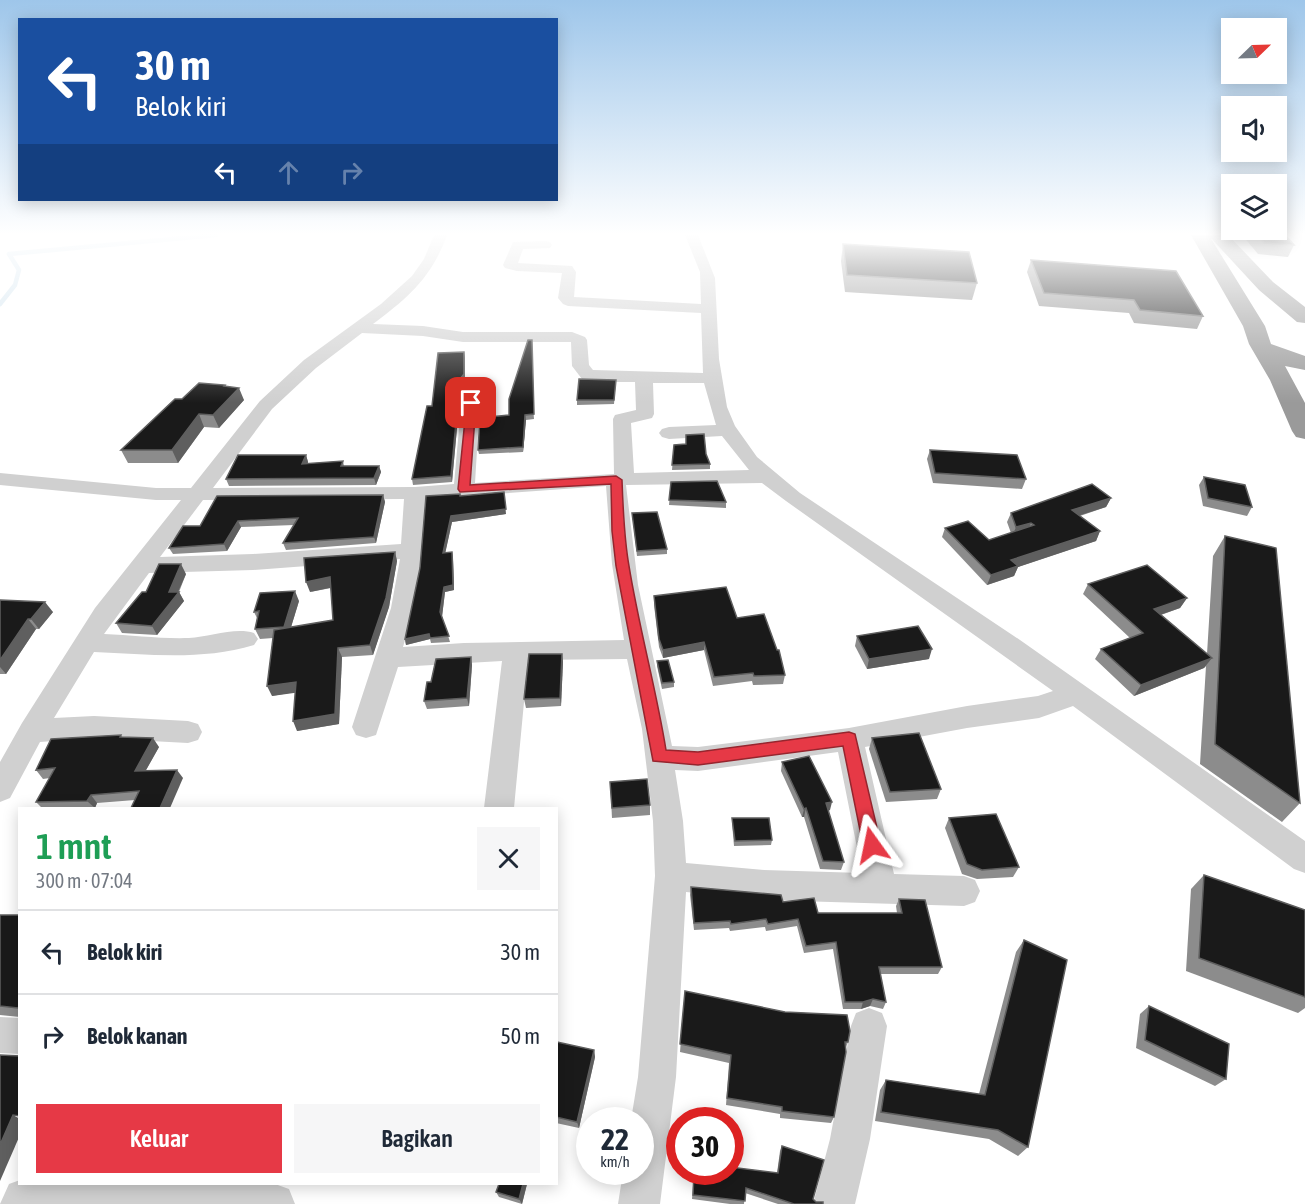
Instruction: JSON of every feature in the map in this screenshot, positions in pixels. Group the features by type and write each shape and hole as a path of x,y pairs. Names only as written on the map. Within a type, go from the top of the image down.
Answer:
{"highway":[{"path":"1233,291 1254,326 1262,348 1297,391 1305,431"},
{"path":"1273,291 1305,317"},
{"path":"1262,348 1289,360 1305,363"}],"street":[{"path":"0,789 32,731 104,614 266,405 310,364 402,291"},
{"path":"567,291 568,301 708,309"},
{"path":"709,291 712,378 718,407 727,430 746,459 764,476 1011,647 1305,859"},
{"path":"358,328 423,331 463,337 572,337 579,340 581,366 588,375 712,378"},
{"path":"639,1204 657,1077 671,876 668,821 649,691 638,649 618,531 622,419 645,414 644,377"},
{"path":"464,489 472,385"},
{"path":"669,433 727,430"},
{"path":"0,479 156,494 198,494 415,493 620,479 764,476"},
{"path":"366,727 403,608 412,551 415,493"},
{"path":"142,565 253,562 412,551"},
{"path":"86,642 185,647 208,646 245,639"},
{"path":"388,658 464,652 638,649"},
{"path":"499,807 516,652"},
{"path":"659,757 677,759 725,756 849,739 967,717 1039,707 1074,694"},
{"path":"32,731 94,727 188,732"},
{"path":"849,739 881,888"},
{"path":"671,876 764,885 964,891"},
{"path":"834,1204 850,1139 869,1026"},
{"path":"0,1035 18,1036"},
{"path":"26,1196 193,1197 274,1204"}],"building":[{"path":"1043,291 1188,291 1203,316 1140,310 1134,300"},
{"path":"528,340 532,340 534,414 525,415 523,447 478,450 480,418 509,415 509,399"},
{"path":"464,352 464,374 460,379 451,476 412,479 427,406 432,406 438,353"},
{"path":"579,379 616,380 614,400 577,400"},
{"path":"199,383 239,388 213,415 199,414 172,450 121,450 175,399 182,399"},
{"path":"704,434 706,454 710,464 672,465 674,445 686,444 686,435"},
{"path":"930,450 1017,455 1026,479 935,473"},
{"path":"238,455 306,455 302,464 343,461 341,466 379,466 374,478 226,479"},
{"path":"1204,477 1245,485 1252,507 1208,498"},
{"path":"717,481 726,502 669,500 671,482"},
{"path":"1092,484 1111,498 1072,510 1100,531 1011,560 1018,566 991,575 945,528 968,521 989,540 1034,525 1031,523 1016,527 1011,513"},
{"path":"504,492 506,509 451,516 443,553 452,552 453,585 444,587 440,612 449,636 430,638 429,634 405,639 420,568 426,496"},
{"path":"383,495 374,537 283,543 298,518 238,521 224,544 169,548 183,526 200,526 217,496"},
{"path":"657,512 667,549 637,551 632,513"},
{"path":"1225,536 1276,548 1300,803 1215,744"},
{"path":"395,552 386,598 370,645 338,648 335,714 293,721 296,682 267,686 274,630 333,620 330,577 306,582 304,558"},
{"path":"159,564 181,564 169,592 179,592 152,626 116,623 142,592 146,592"},
{"path":"1147,565 1187,598 1154,609 1212,658 1141,685 1101,649 1143,633 1088,584"},
{"path":"726,587 737,618 764,614 777,650 779,650 785,675 754,676 753,673 714,677 704,642 663,650 659,639 654,596"},
{"path":"295,591 284,627 255,629 259,611 254,612 260,593"},
{"path":"0,600 45,602 31,619 28,619 0,660"},
{"path":"918,626 932,649 869,659 857,636"},
{"path":"529,654 562,654 560,698 524,699"},
{"path":"471,657 467,698 424,701 427,682 431,682 436,659"},
{"path":"668,660 674,682 662,683 657,661"},
{"path":"919,733 941,789 890,792 872,738"},
{"path":"121,735 120,737 153,738 135,771 177,770 160,807 131,807 139,791 91,795 87,801 36,802 55,768 36,770 51,739"},
{"path":"809,756 832,802 826,803 844,862 823,861 806,808 804,809 782,762"},
{"path":"647,779 650,805 612,808 610,782"},
{"path":"996,814 1019,867 982,870 967,864 949,818"},
{"path":"732,818 769,818 772,840 735,841"},
{"path":"1204,875 1305,910 1305,997 1199,958"},
{"path":"691,887 781,895 783,902 814,898 818,913 902,913 899,899 925,900 942,967 879,967 886,1002 873,999 863,1002 845,1002 836,942 806,946 798,919 768,924 766,919 731,924 730,921 694,923"},
{"path":"0,915 18,915 18,1008 0,1006"},
{"path":"1024,940 1067,960 1028,1147 998,1130 881,1112 886,1080 985,1095"},
{"path":"685,991 785,1012 847,1015 850,1031 848,1042 845,1042 846,1052 834,1117 782,1111 782,1107 727,1098 731,1055 680,1044"},
{"path":"1149,1006 1229,1044 1226,1079 1145,1040"},
{"path":"558,1042 594,1050 581,1107 576,1107 576,1122 558,1117"},
{"path":"0,1055 18,1056 18,1116 13,1115 0,1145"},
{"path":"782,1146 824,1160 813,1199 823,1204 794,1204 746,1188 745,1201 693,1195 693,1185 744,1185 744,1169 778,1173"},
{"path":"499,1185 523,1185 519,1199 496,1192"}],"waterway":[{"path":"0,304 10,291"}],"route":[{"path":"471,403 464,489 616,480 622,566 638,649 649,691 659,757 698,759 849,739 872,845"}]}
